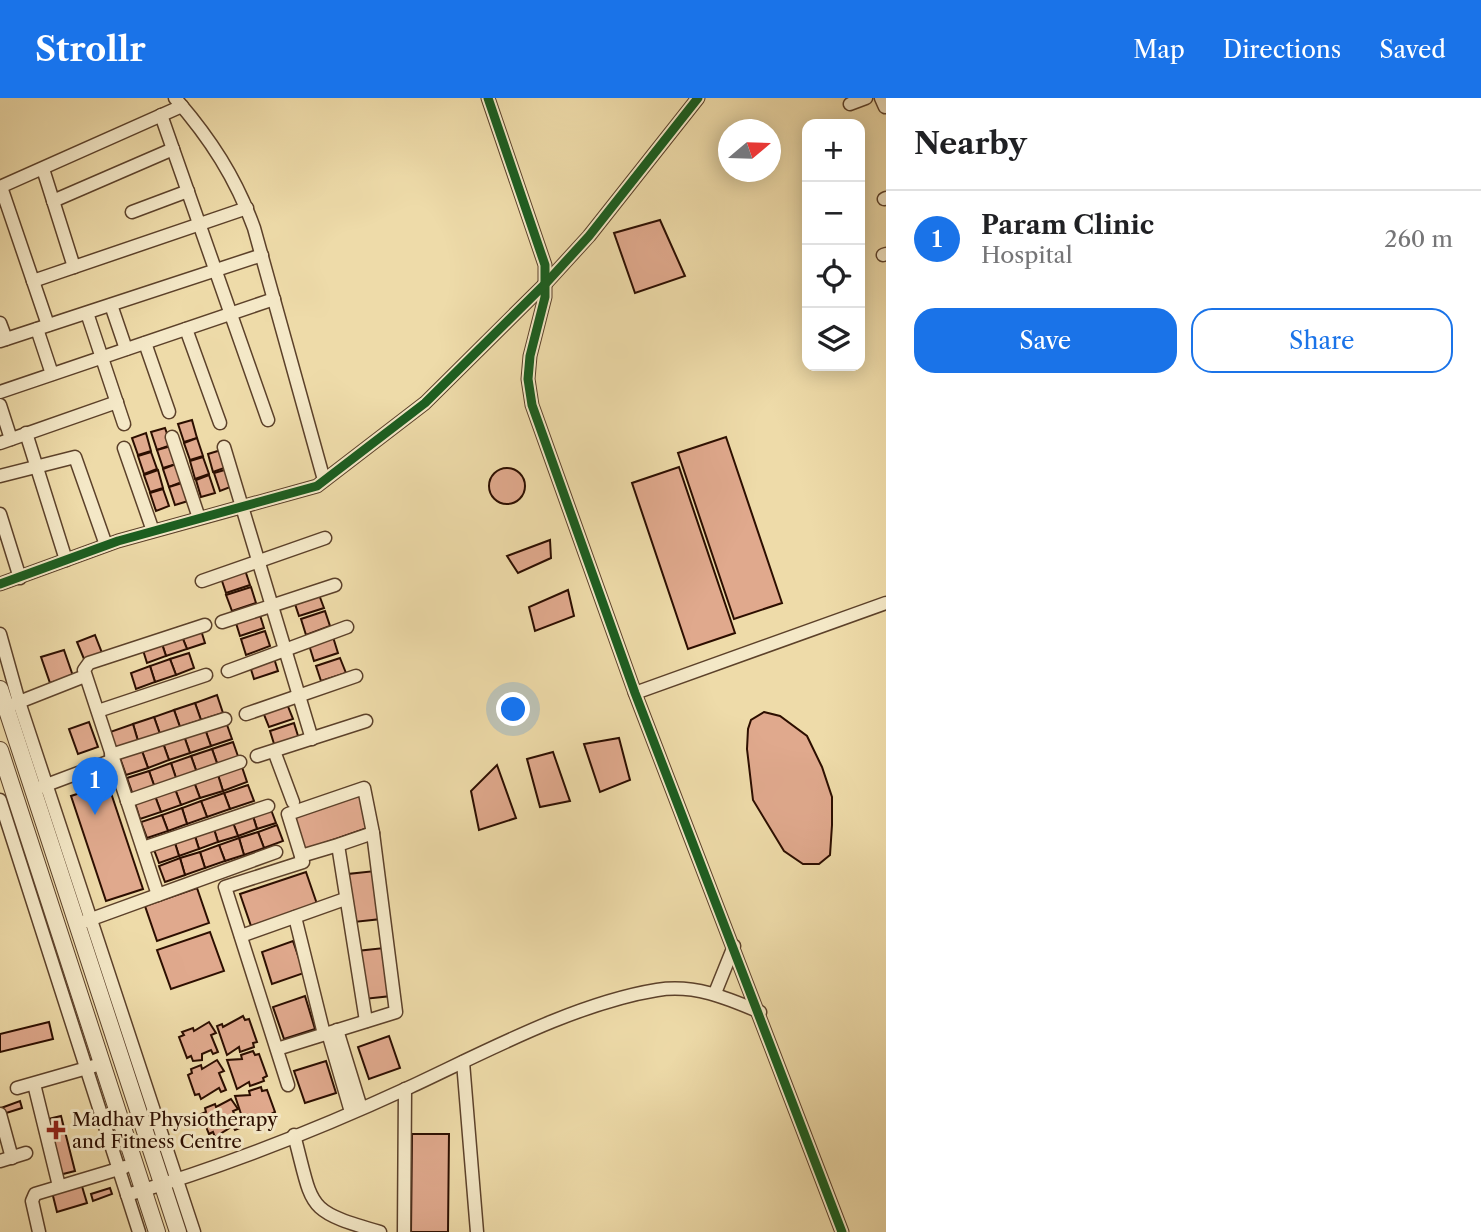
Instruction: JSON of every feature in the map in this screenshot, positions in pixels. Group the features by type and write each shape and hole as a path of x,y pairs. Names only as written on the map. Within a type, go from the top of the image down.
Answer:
{"street":[{"path":"488,98 541,249 547,282 530,356 528,379 532,405 635,693 760,1012 842,1232"},
{"path":"0,584 106,545 317,486 425,404 547,282 589,236 698,98"},
{"path":"849,104 866,98"},
{"path":"52,374 33,281 1,187 161,115 178,102 221,155 247,208 324,480"},
{"path":"161,115 268,420"},
{"path":"53,201 173,149"},
{"path":"43,169 74,267"},
{"path":"132,212 188,191"},
{"path":"33,281 247,208"},
{"path":"0,323 3,340 262,255"},
{"path":"0,392 274,299"},
{"path":"111,305 126,349"},
{"path":"87,313 124,424"},
{"path":"186,329 220,423"},
{"path":"145,343 169,412"},
{"path":"0,405 6,441 117,402"},
{"path":"26,433 66,560"},
{"path":"172,437 199,518"},
{"path":"224,447 312,738"},
{"path":"124,448 153,531"},
{"path":"0,476 75,457 106,545"},
{"path":"0,514 20,578"},
{"path":"202,582 326,538"},
{"path":"222,622 335,585"},
{"path":"635,693 886,603"},
{"path":"158,895 85,676 85,666 205,625"},
{"path":"228,671 347,627"},
{"path":"0,634 12,704 26,746 47,785 85,921 169,1183 178,1232"},
{"path":"98,711 206,675"},
{"path":"12,704 85,676"},
{"path":"246,714 356,676"},
{"path":"0,689 12,704"},
{"path":"31,790 112,758 225,719"},
{"path":"257,756 366,721"},
{"path":"26,746 1,753 95,1066 118,1169 139,1232"},
{"path":"26,746 31,790 85,921"},
{"path":"274,751 293,802"},
{"path":"127,801 240,762"},
{"path":"277,1049 396,1012 373,832 364,788 288,814 303,862 225,887 288,1085"},
{"path":"0,800 4,826 135,1164 158,1232"},
{"path":"143,848 268,806"},
{"path":"301,856 373,832"},
{"path":"338,845 366,1021"},
{"path":"85,921 276,852"},
{"path":"240,936 345,899"},
{"path":"295,918 356,1110"},
{"path":"715,993 734,946"},
{"path":"127,1195 169,1183 294,1135 405,1089 489,1047 610,1002 659,990 715,993 760,1012"},
{"path":"463,1062 477,1232"},
{"path":"17,1088 95,1066"},
{"path":"34,1084 59,1186"},
{"path":"404,1232 405,1089"},
{"path":"0,1114 6,1159 26,1153"},
{"path":"294,1135 315,1205 330,1217 380,1232"},
{"path":"39,1232 32,1197 59,1186 135,1164"},
{"path":"169,1183 194,1232"}],"building":[{"path":"660,220 685,276 635,293 614,233"},
{"path":"192,420 197,438 184,442 178,424"},
{"path":"165,428 171,445 157,450 151,432"},
{"path":"146,433 151,451 138,455 132,438"},
{"path":"726,437 782,603 734,619 678,453"},
{"path":"197,438 203,456 190,460 184,443"},
{"path":"171,446 176,464 163,468 157,450"},
{"path":"221,450 227,467 213,472 208,454"},
{"path":"151,452 157,469 144,474 138,456"},
{"path":"203,457 209,474 195,479 190,461"},
{"path":"176,464 182,482 169,487 163,469"},
{"path":"679,467 735,633 688,649 632,483"},
{"path":"507,468 520,473 525,486 520,499 507,504 494,499 489,486 494,473"},
{"path":"228,469 233,486 220,491 214,473"},
{"path":"158,470 163,488 150,492 144,475"},
{"path":"209,475 215,493 201,497 196,480"},
{"path":"182,483 188,501 175,505 169,487"},
{"path":"163,489 169,506 156,511 150,493"},
{"path":"550,540 551,558 518,573 507,556"},
{"path":"245,570 250,585 226,593 221,578"},
{"path":"251,587 256,603 232,611 226,595"},
{"path":"568,590 574,616 535,631 529,607"},
{"path":"318,592 324,608 299,616 294,601"},
{"path":"325,611 330,626 306,635 301,619"},
{"path":"259,612 264,628 240,636 235,620"},
{"path":"200,627 205,643 187,649 181,634"},
{"path":"265,631 270,646 246,655 241,639"},
{"path":"181,634 187,649 166,656 161,641"},
{"path":"95,635 102,653 84,659 77,642"},
{"path":"333,637 338,653 314,661 309,645"},
{"path":"161,641 166,656 147,663 142,647"},
{"path":"64,650 73,676 50,683 41,657"},
{"path":"189,653 194,668 176,675 170,659"},
{"path":"273,655 278,671 254,679 249,663"},
{"path":"340,658 346,673 321,681 316,666"},
{"path":"170,659 176,675 155,682 150,666"},
{"path":"150,666 155,682 136,689 131,673"},
{"path":"217,695 223,713 201,720 195,703"},
{"path":"195,703 201,720 180,727 174,710"},
{"path":"287,704 293,719 269,727 263,712"},
{"path":"174,710 180,727 160,734 154,717"},
{"path":"764,712 780,716 807,736 822,767 832,797 832,825 830,855 819,864 803,864 784,851 753,800 747,749 748,729 751,720"},
{"path":"154,717 160,734 138,741 133,724"},
{"path":"89,722 98,747 78,754 69,729"},
{"path":"226,722 232,739 211,746 205,729"},
{"path":"294,723 299,739 275,747 270,731"},
{"path":"133,724 138,741 116,749 110,732"},
{"path":"205,729 211,746 190,753 184,736"},
{"path":"184,736 190,753 169,760 163,743"},
{"path":"619,738 630,780 600,792 584,744"},
{"path":"233,742 239,759 218,766 212,749"},
{"path":"163,743 169,760 148,768 142,751"},
{"path":"212,749 218,766 197,773 191,756"},
{"path":"142,751 148,768 126,775 120,758"},
{"path":"553,752 570,801 540,807 527,759"},
{"path":"191,756 197,773 177,781 171,763"},
{"path":"171,763 177,781 155,788 149,771"},
{"path":"497,765 516,818 479,830 471,791"},
{"path":"242,767 247,782 223,791 218,775"},
{"path":"149,771 155,788 133,795 127,778"},
{"path":"218,775 223,791 200,798 194,782"},
{"path":"194,782 200,798 181,805 175,789"},
{"path":"108,784 143,889 106,901 71,796"},
{"path":"248,785 254,801 230,809 224,793"},
{"path":"175,789 181,805 161,812 155,796"},
{"path":"224,793 230,809 207,817 201,801"},
{"path":"359,795 370,827 304,850 293,817"},
{"path":"155,796 161,812 140,819 135,803"},
{"path":"201,801 207,817 187,824 182,808"},
{"path":"270,807 276,823 257,829 252,813"},
{"path":"182,808 187,824 168,831 162,815"},
{"path":"252,813 257,829 238,836 232,820"},
{"path":"162,815 168,831 147,838 141,822"},
{"path":"232,820 238,836 218,842 213,826"},
{"path":"277,825 283,841 264,848 258,832"},
{"path":"213,826 218,842 199,849 194,833"},
{"path":"258,832 264,848 244,855 239,838"},
{"path":"194,833 199,849 179,856 174,840"},
{"path":"239,838 244,855 225,861 219,845"},
{"path":"174,840 179,856 159,863 153,847"},
{"path":"219,845 225,861 205,868 200,852"},
{"path":"200,852 205,868 185,875 180,858"},
{"path":"180,858 185,875 165,882 159,866"},
{"path":"375,871 381,919 354,922 348,874"},
{"path":"306,872 317,904 251,926 240,894"},
{"path":"197,888 209,923 157,941 145,906"},
{"path":"210,932 224,971 171,989 157,950"},
{"path":"293,941 304,973 272,984 262,952"},
{"path":"384,948 391,996 364,999 357,951"},
{"path":"305,996 315,1029 284,1039 273,1007"},
{"path":"243,1016 245,1020 249,1019 257,1042 253,1043 254,1047 240,1052 239,1047 227,1055 217,1026 222,1024 223,1027"},
{"path":"49,1022 53,1039 0,1052 0,1034"},
{"path":"209,1022 216,1033 211,1035 218,1052 213,1054 211,1050 202,1054 202,1060 193,1061 191,1056 187,1058 179,1037 184,1035 182,1032 193,1028 194,1031"},
{"path":"389,1036 400,1068 369,1079 358,1047"},
{"path":"253,1051 255,1055 259,1054 267,1076 263,1078 264,1081 250,1086 249,1082 237,1089 227,1060 242,1059 241,1055"},
{"path":"217,1060 224,1071 219,1073 226,1090 221,1092 219,1088 201,1099 199,1094 195,1095 188,1075 192,1073 191,1069 201,1065 202,1069"},
{"path":"326,1061 336,1093 305,1103 294,1071"},
{"path":"261,1087 262,1091 267,1090 275,1112 271,1114 272,1118 258,1122 257,1118 245,1126 235,1096 250,1095 249,1091"},
{"path":"231,1099 238,1109 233,1111 240,1128 235,1130 233,1126 215,1137 213,1132 209,1134 201,1114 206,1112 205,1108 215,1104 216,1107"},
{"path":"20,1101 22,1108 3,1114 1,1108"},
{"path":"61,1116 75,1171 59,1175 44,1120"},
{"path":"412,1134 449,1134 448,1232 411,1232"},
{"path":"81,1183 87,1203 57,1212 52,1192"},
{"path":"110,1188 112,1194 93,1201 91,1194"}],"cycle path":[{"path":"488,98 545,265 545,297 530,356 528,379 532,405 635,693 842,1232"},
{"path":"0,584 118,541 317,486 425,403 547,282 589,236 698,98"}],"place":[{"name":"Param Clinic","path":"95,815"},
{"name":"Madhav Physiotherapy and Fitness Centre","path":"56,1130"}]}
